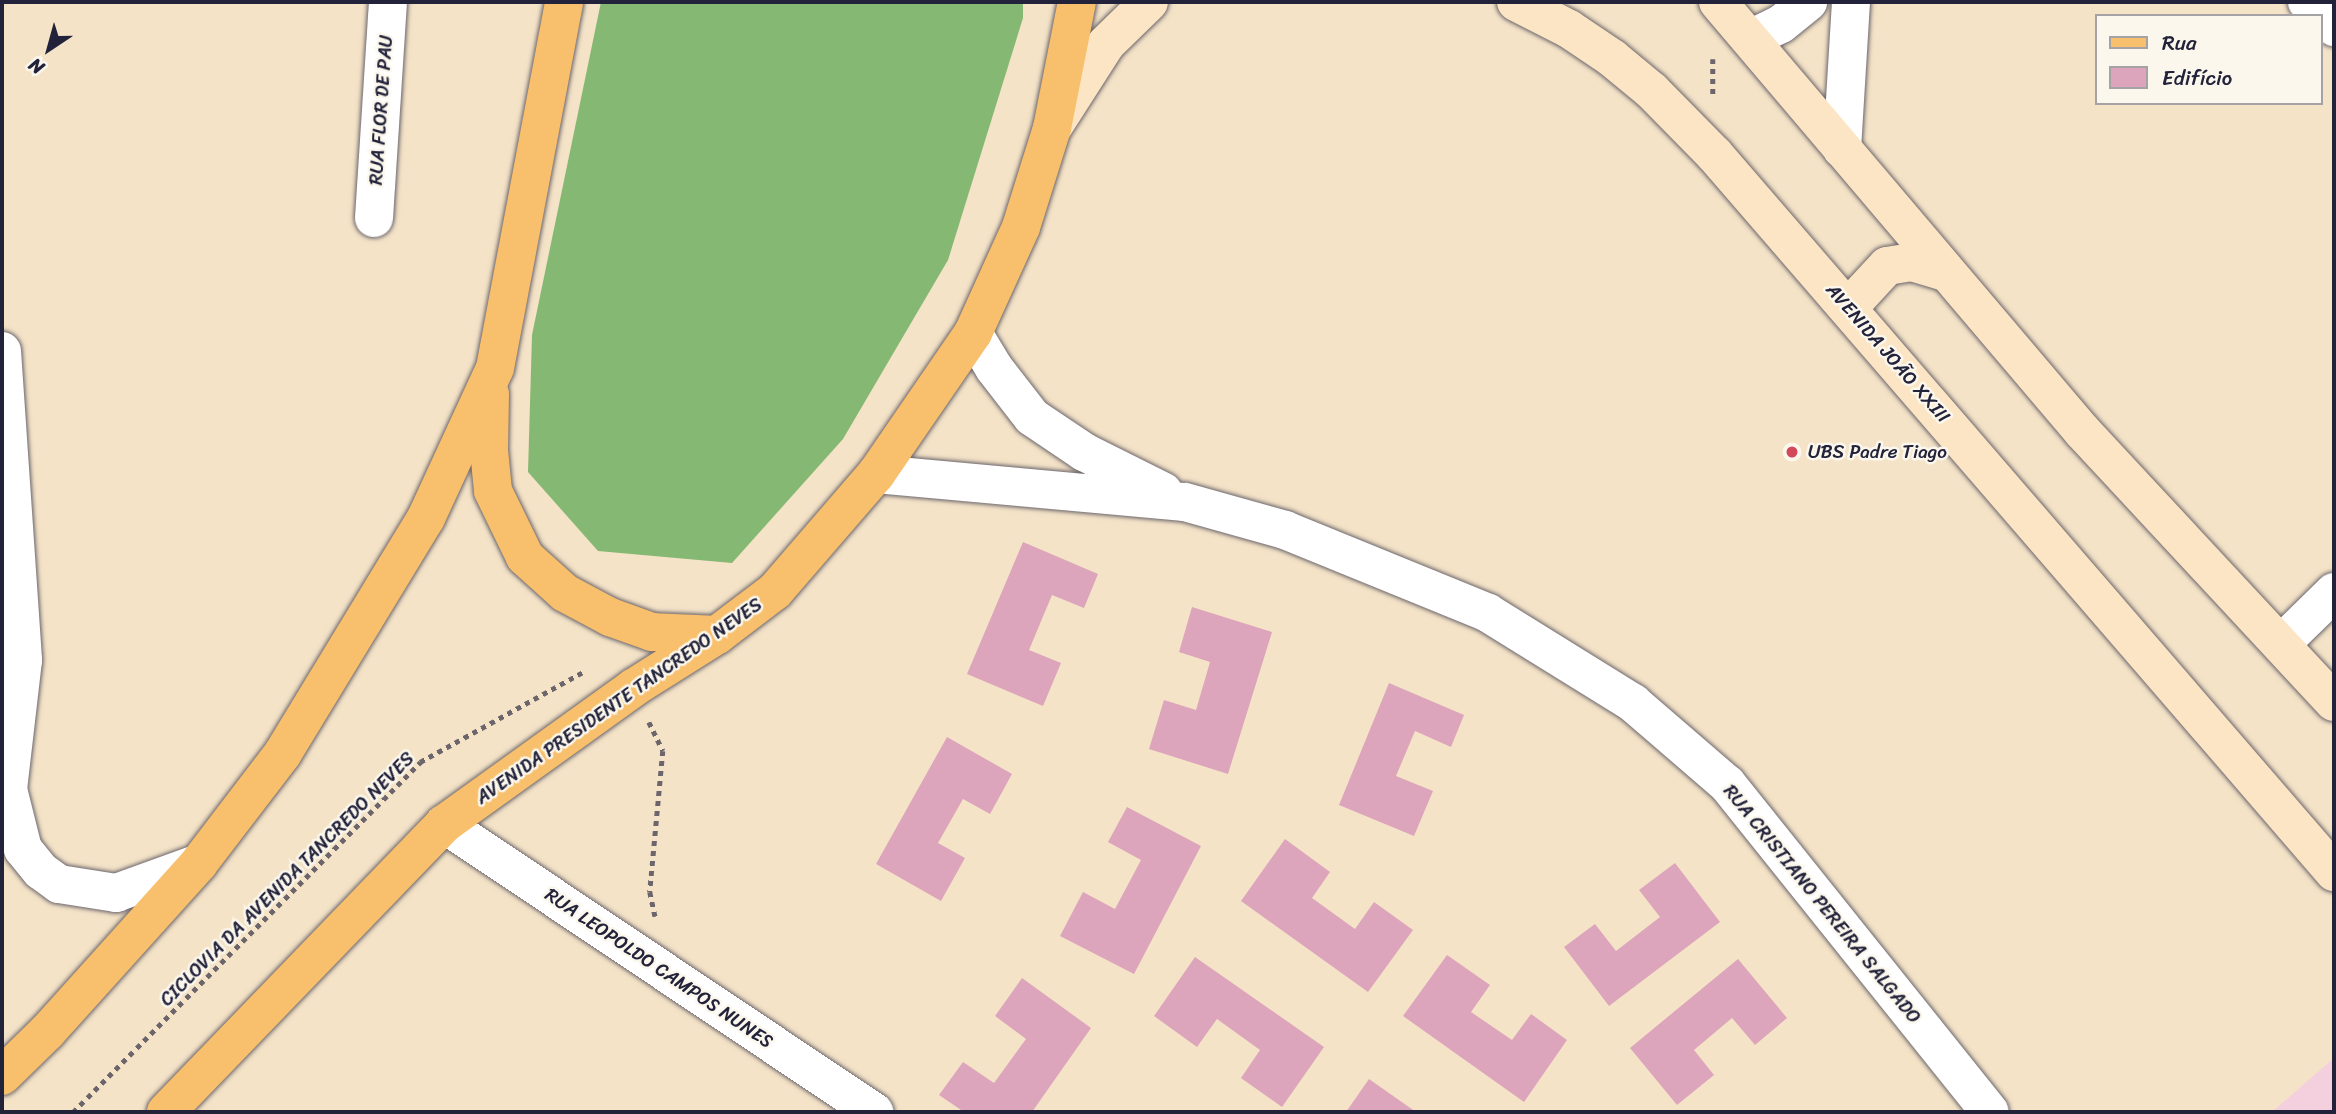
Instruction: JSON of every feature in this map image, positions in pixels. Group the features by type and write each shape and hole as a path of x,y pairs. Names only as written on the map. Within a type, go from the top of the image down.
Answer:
{"main road":[{"path":"564,2 489,403 493,491 525,557 565,593 610,617 653,632 717,635"},
{"name":"AVENIDA PRESIDENTE TANCREDO NEVES","path":"166,1112 444,824 633,688 717,635 775,591 877,474 973,333 1021,228 1052,128 1077,2"},
{"path":"1052,128 1106,44 1149,2"},
{"name":"AVENIDA JOÃO XXIII","path":"1516,2 1569,29 1612,58 1652,91 1714,154 1849,307 2334,872"},
{"path":"1718,2 2082,431 2334,702"},
{"path":"1849,307 1886,266 1912,262 1945,272"},
{"path":"2,1076 47,1032 199,863 283,753 426,518 495,368"}],"street":[{"name":"RUA FLOR DE PAU","path":"374,218 388,2"},
{"path":"1750,38 1781,24 1808,2"},
{"path":"1842,149 1850,2"},
{"path":"2307,2 2320,14"},
{"name":"RUA CRISTIANO PEREIRA SALGADO","path":"973,333 994,368 1032,417 1084,452 1185,502"},
{"path":"2,351 23,660 5,801 23,849 41,871 59,884 116,892 199,863"},
{"name":"RUA CRISTIANO PEREIRA SALGADO","path":"877,474 1185,502 1285,530 1488,612 1633,703 1727,784 1990,1112"},
{"path":"2281,643 2334,592"},
{"name":"RUA LEOPOLDO CAMPOS NUNES","path":"444,824 874,1112"}],"path":[{"path":"1713,57 1714,154"},
{"name":"CICLOVIA DA AVENIDA TANCREDO NEVES","path":"73,1112 420,762 594,665"},
{"path":"633,688 663,751 650,892 666,972"}],"shaded area":[{"path":"2334,1058 2334,1112 2272,1112"}],"green space":[{"path":"601,2 1023,2 1023,18 948,260 843,439 732,563 598,551 528,472 532,335"}],"building":[{"path":"1023,542 1098,574 1084,608 1052,595 1029,650 1061,663 1043,706 967,674"},
{"path":"1192,607 1272,632 1228,774 1149,749 1164,700 1196,710 1210,662 1179,652"},
{"path":"1389,683 1464,715 1451,747 1415,731 1396,776 1433,791 1414,836 1339,805"},
{"path":"947,737 1012,774 990,814 963,799 938,843 965,858 941,901 876,864"},
{"path":"1127,807 1201,846 1134,974 1060,936 1083,892 1115,909 1141,860 1108,842"},
{"path":"1285,839 1330,872 1312,898 1355,929 1374,902 1413,930 1368,992 1241,901"},
{"path":"1675,863 1720,922 1609,1006 1564,947 1595,924 1616,951 1660,917 1639,890"},
{"path":"1447,955 1490,985 1471,1012 1512,1040 1531,1014 1567,1040 1524,1102 1403,1016"},
{"path":"1195,957 1324,1047 1282,1107 1241,1078 1260,1050 1217,1019 1197,1047 1154,1016"},
{"path":"1738,959 1787,1018 1755,1045 1732,1018 1694,1050 1714,1075 1677,1105 1630,1048"},
{"path":"1022,978 1091,1028 1032,1112 964,1112 939,1095 963,1062 994,1083 1026,1039 995,1016"},
{"path":"1369,1079 1416,1112 1346,1112"}],"place":[{"name":"UBS Padre Tiago","path":"1792,452"}]}
